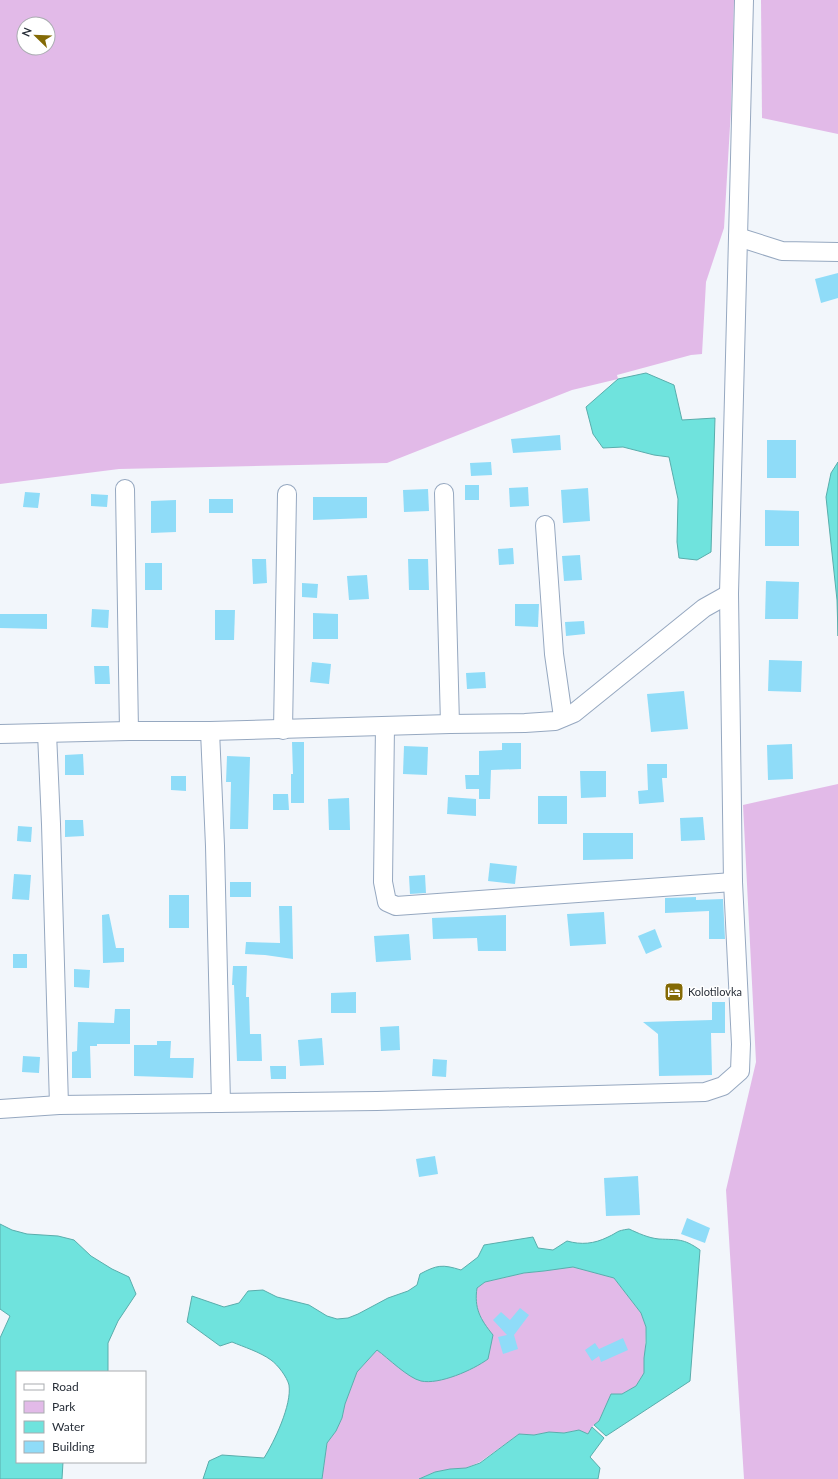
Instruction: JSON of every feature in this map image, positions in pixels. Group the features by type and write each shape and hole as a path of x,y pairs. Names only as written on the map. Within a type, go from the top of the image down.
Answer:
{"street":[{"path":"0,1109 60,1105 548,1098 705,1092 723,1086 740,1071 741,1044 733,882 729,594 744,0"},
{"path":"738,237 782,251 838,252"},
{"path":"125,489 129,731"},
{"path":"444,492 450,724"},
{"path":"284,730 287,494"},
{"path":"546,525 554,654 563,717"},
{"path":"0,734 284,730 555,721 574,713 704,608 729,594"},
{"path":"385,726 383,882 387,902 396,906 733,882"},
{"path":"210,731 215,846 221,1103"},
{"path":"47,733 60,1105"}],"green space":[{"path":"0,0 734,0 731,109 724,228 706,282 702,354 691,355 617,375 618,379 572,390 387,463 119,469 0,484"},
{"path":"761,0 838,0 838,134 762,118"},
{"path":"838,784 838,1479 744,1479 726,1190 756,1062 743,805"},
{"path":"573,1266 614,1278 641,1313 646,1327 644,1373 636,1386 622,1394 611,1394 599,1421 592,1427 588,1434 578,1430 564,1433 549,1432 534,1435 519,1434 480,1462 466,1468 435,1472 419,1479 322,1479 327,1443 336,1431 342,1418 345,1404 357,1372 377,1350 420,1381 433,1381 486,1327 477,1308 477,1288 485,1282 525,1273"}],"water":[{"path":"646,373 674,385 682,420 715,418 711,552 697,560 679,558 677,542 678,499 669,457 654,455 623,447 603,448 593,434 586,407 618,379"},
{"path":"838,462 838,636 837,600 826,497 831,473"},
{"path":"0,1224 12,1230 27,1234 58,1236 74,1240 91,1256 112,1269 129,1277 136,1294 118,1321 108,1343 108,1371 16,1371 16,1463 63,1463 62,1479 0,1479 0,1338 10,1316 0,1309"},
{"path":"629,1229 651,1238 685,1242 700,1250 690,1381 606,1436 594,1425 599,1421 611,1394 622,1394 636,1386 644,1373 646,1327 641,1313 614,1278 573,1267 524,1273 485,1282 477,1288 476,1302 479,1313 493,1335 488,1359 474,1368 456,1376 437,1381 421,1381 404,1372 377,1350 357,1372 345,1404 342,1418 336,1431 327,1443 322,1479 203,1479 209,1461 222,1455 264,1458 273,1443 285,1413 288,1403 289,1385 279,1368 267,1357 232,1342 220,1346 187,1322 192,1296 224,1307 239,1303 248,1291 263,1290 277,1297 309,1305 327,1316 337,1319 348,1318 388,1298 408,1291 417,1285 420,1274 435,1267 444,1266 461,1270 478,1257 484,1245 533,1237 538,1248 553,1250 567,1241 577,1243 593,1242 619,1231"},
{"path":"592,1427 604,1438 590,1457 600,1468 598,1479 419,1479 435,1472 466,1468 480,1463 519,1434 534,1435 549,1432 564,1433 579,1430 588,1434"}],"building":[{"path":"838,273 838,298 821,303 815,279"},
{"path":"560,435 561,450 513,453 511,439"},
{"path":"767,440 796,440 796,478 767,478"},
{"path":"491,462 492,475 471,476 470,463"},
{"path":"465,485 479,485 479,500 465,500"},
{"path":"528,487 529,506 510,507 509,488"},
{"path":"588,488 590,521 563,523 561,490"},
{"path":"428,489 429,511 404,512 403,490"},
{"path":"25,492 40,493 38,508 23,507"},
{"path":"91,494 108,495 107,507 91,506"},
{"path":"313,497 367,497 367,518 313,520"},
{"path":"209,499 233,499 233,513 209,513"},
{"path":"176,500 176,532 151,533 151,501"},
{"path":"765,510 799,511 799,546 765,546"},
{"path":"513,548 514,564 499,565 498,549"},
{"path":"580,555 582,580 564,581 562,556"},
{"path":"252,559 266,559 267,583 253,584"},
{"path":"408,559 428,559 429,590 409,590"},
{"path":"145,563 162,563 162,590 145,590"},
{"path":"367,575 369,599 349,600 347,576"},
{"path":"766,581 799,582 798,619 765,619"},
{"path":"302,583 318,584 317,598 302,597"},
{"path":"515,604 539,604 538,627 515,626"},
{"path":"92,609 109,610 108,628 91,627"},
{"path":"215,610 235,610 234,640 215,640"},
{"path":"313,613 338,614 338,639 313,639"},
{"path":"0,614 47,614 47,629 0,628"},
{"path":"584,621 585,634 566,636 565,622"},
{"path":"769,660 802,661 801,692 768,691"},
{"path":"312,662 331,664 329,684 310,682"},
{"path":"94,666 109,666 110,684 95,684"},
{"path":"485,672 486,688 467,689 466,673"},
{"path":"684,691 688,729 651,732 647,694"},
{"path":"292,742 304,742 304,803 291,803 291,774 293,774"},
{"path":"502,743 521,743 521,769 491,770 490,799 479,799 479,789 466,789 465,775 479,775 479,751 502,750"},
{"path":"792,744 793,779 768,780 767,745"},
{"path":"404,746 428,747 427,775 403,774"},
{"path":"83,754 84,775 65,775 65,755"},
{"path":"227,756 250,757 248,829 230,829 231,782 226,782"},
{"path":"647,764 667,764 667,778 662,778 664,802 639,804 638,791 648,790"},
{"path":"580,771 606,771 606,797 581,798"},
{"path":"171,776 186,776 186,791 171,790"},
{"path":"273,794 288,794 289,810 273,810"},
{"path":"538,796 567,796 567,824 538,824"},
{"path":"448,797 476,799 476,816 447,814"},
{"path":"349,798 350,830 329,830 328,799"},
{"path":"703,817 705,840 681,841 680,818"},
{"path":"65,820 83,820 84,836 65,837"},
{"path":"18,826 32,827 31,842 17,841"},
{"path":"583,833 633,833 633,859 583,860"},
{"path":"490,863 517,866 515,884 488,881"},
{"path":"14,874 31,875 29,900 12,899"},
{"path":"425,875 426,893 410,894 409,876"},
{"path":"230,882 251,882 251,897 230,897"},
{"path":"169,895 189,895 189,928 169,928"},
{"path":"696,897 696,900 723,899 725,939 709,939 709,911 665,913 665,898"},
{"path":"279,906 292,906 293,959 245,954 246,942 280,943"},
{"path":"604,912 606,944 570,946 567,914"},
{"path":"109,914 116,948 124,948 124,962 103,963 102,915"},
{"path":"506,915 506,951 478,951 477,938 433,939 432,918"},
{"path":"655,929 662,947 646,954 638,936"},
{"path":"409,934 411,960 376,962 374,936"},
{"path":"13,954 27,954 27,968 13,968"},
{"path":"233,966 247,966 246,997 249,997 250,1034 261,1034 262,1061 237,1061 234,985 232,985"},
{"path":"74,969 90,970 89,988 74,987"},
{"path":"356,992 356,1013 331,1013 331,993"},
{"path":"712,1002 725,1002 725,1033 711,1033 712,1075 659,1076 658,1034 643,1022 712,1020"},
{"path":"115,1009 130,1009 130,1044 97,1044 97,1046 90,1046 91,1078 72,1078 72,1052 77,1051 78,1022 114,1023"},
{"path":"399,1026 400,1050 381,1051 380,1027"},
{"path":"322,1038 324,1065 300,1066 298,1040"},
{"path":"157,1041 171,1041 170,1058 194,1058 193,1078 134,1076 134,1045 157,1045"},
{"path":"23,1056 40,1057 39,1073 22,1072"},
{"path":"433,1059 447,1060 446,1077 432,1076"},
{"path":"270,1066 286,1066 286,1079 271,1079"},
{"path":"435,1156 438,1174 419,1177 416,1159"},
{"path":"638,1176 640,1215 606,1216 604,1178"},
{"path":"687,1218 710,1228 705,1243 681,1234"},
{"path":"520,1308 529,1315 514,1335 518,1349 503,1354 498,1337 507,1335 493,1320 501,1312 510,1320"},
{"path":"623,1338 628,1350 601,1362 599,1356 592,1361 585,1350 595,1343 599,1349"}],"place":[{"name":"Kolotilovka","path":"674,992"}]}
